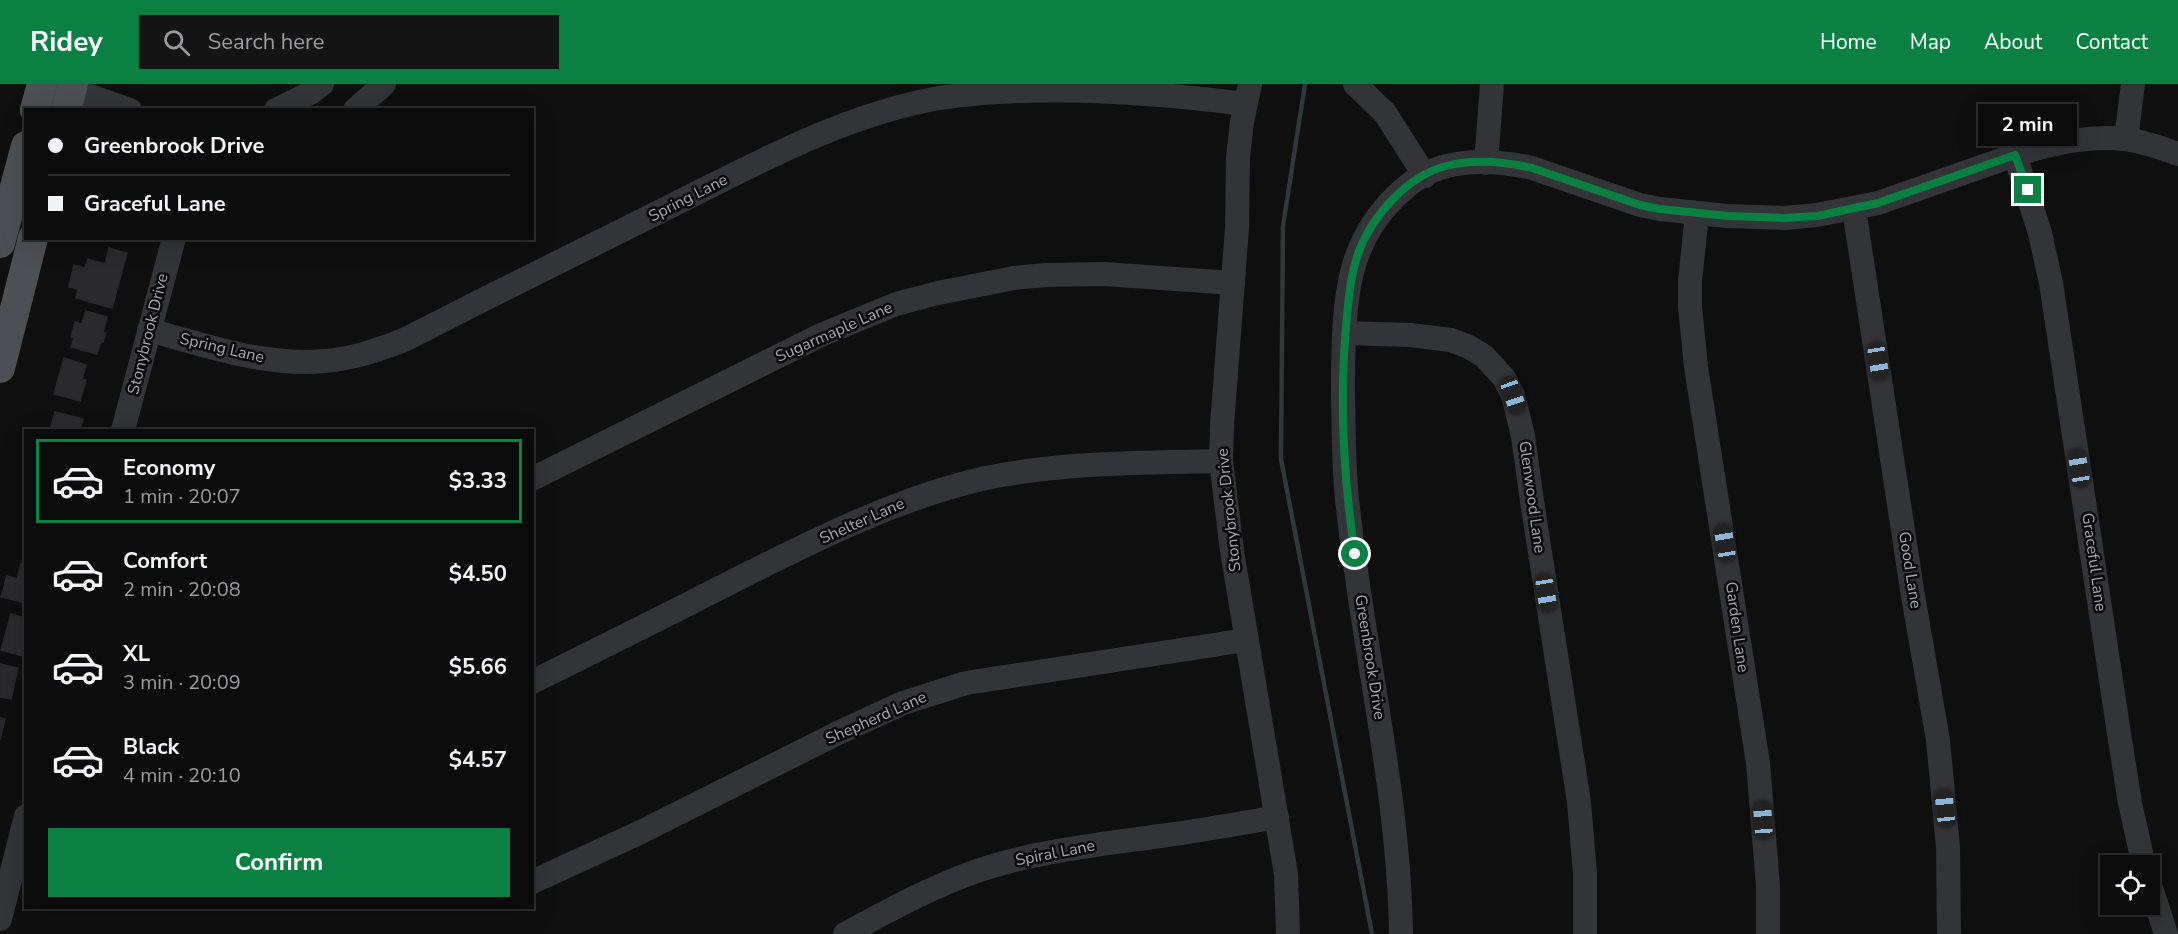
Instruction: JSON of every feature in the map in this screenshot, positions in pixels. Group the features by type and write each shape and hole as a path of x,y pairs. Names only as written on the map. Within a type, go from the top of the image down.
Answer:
{"main road":[{"path":"36,108 42,84"},
{"path":"0,243 24,153"},
{"path":"0,368 32,240"}],"street":[{"path":"280,108 312,92 322,84"},
{"path":"1355,84 1385,113 1425,176"},
{"path":"1486,163 1492,84"},
{"path":"2126,139 2133,84"},
{"path":"357,108 374,87"},
{"name":"Spring Lane","path":"149,330 265,359 288,362 324,361 359,356 404,340 776,154 855,120 892,108 937,98 1008,91 1061,89 1248,94"},
{"path":"66,92 123,108"},
{"name":"Stonybrook Drive","path":"1248,94 1238,157 1233,283 1221,461 1246,640 1286,874 1288,934"},
{"name":"Greenbrook Drive","path":"1401,934 1386,761 1348,508 1344,457 1345,333 1354,265 1368,233 1381,213 1398,195 1444,166 1486,163 1515,164 1640,205 1697,214 1784,218 1817,216 1854,208 1913,192 2037,148 2078,141 2126,139 2178,154"},
{"name":"Graceful Lane","path":"2015,155 2040,232 2051,284 2121,750 2142,855"},
{"name":"Good Lane","path":"1854,208 1913,596 1938,740 1948,847 1949,934"},
{"name":"Garden Lane","path":"1697,214 1690,281 1696,367 1758,763 1768,886 1768,934"},
{"name":"Stonybrook Drive","path":"123,429 173,240"},
{"name":"Sugarmaple Lane","path":"534,478 821,335 896,304 1014,278 1046,275 1104,274 1233,283"},
{"name":"Glenwood Lane","path":"1345,333 1410,335 1451,340 1484,356 1504,378 1513,395 1524,435 1532,501 1579,802 1585,873 1585,934"},
{"name":"Shelter Lane","path":"534,681 776,560 905,501 976,481 1028,471 1126,464 1221,461"},
{"name":"Shepherd Lane","path":"534,881 641,832 838,733 903,703 934,692 966,683 1246,640"},
{"name":"Spiral Lane","path":"845,934 929,890 977,871 1027,857 1277,817"},
{"path":"0,919 20,862 24,831"},
{"path":"2160,915 2166,934"}],"building":[{"path":"109,248 127,253 112,308 76,298 78,289 69,287 74,265 85,268 88,259 105,264"},
{"path":"86,311 107,317 103,332 106,333 97,354 71,347 75,322 82,324"},
{"path":"64,358 86,365 82,379 86,380 80,401 54,394"},
{"path":"55,412 83,419 80,429 50,429"},
{"path":"21,564 24,565 24,603 1,597 7,576 17,579"},
{"path":"11,614 24,617 23,656 1,650"},
{"path":"0,664 18,668 11,699 0,697"},
{"path":"0,718 5,719 0,740"}],"waterway":[{"path":"1305,84 1283,226 1281,459 1372,934"}],"route":[{"path":"1355,554 1344,457 1343,364 1349,293 1354,265 1368,233 1381,213 1398,195 1428,173 1444,166 1457,164 1515,164 1640,205 1697,214 1784,218 1817,216 1878,203 2015,155 2028,190"}]}
